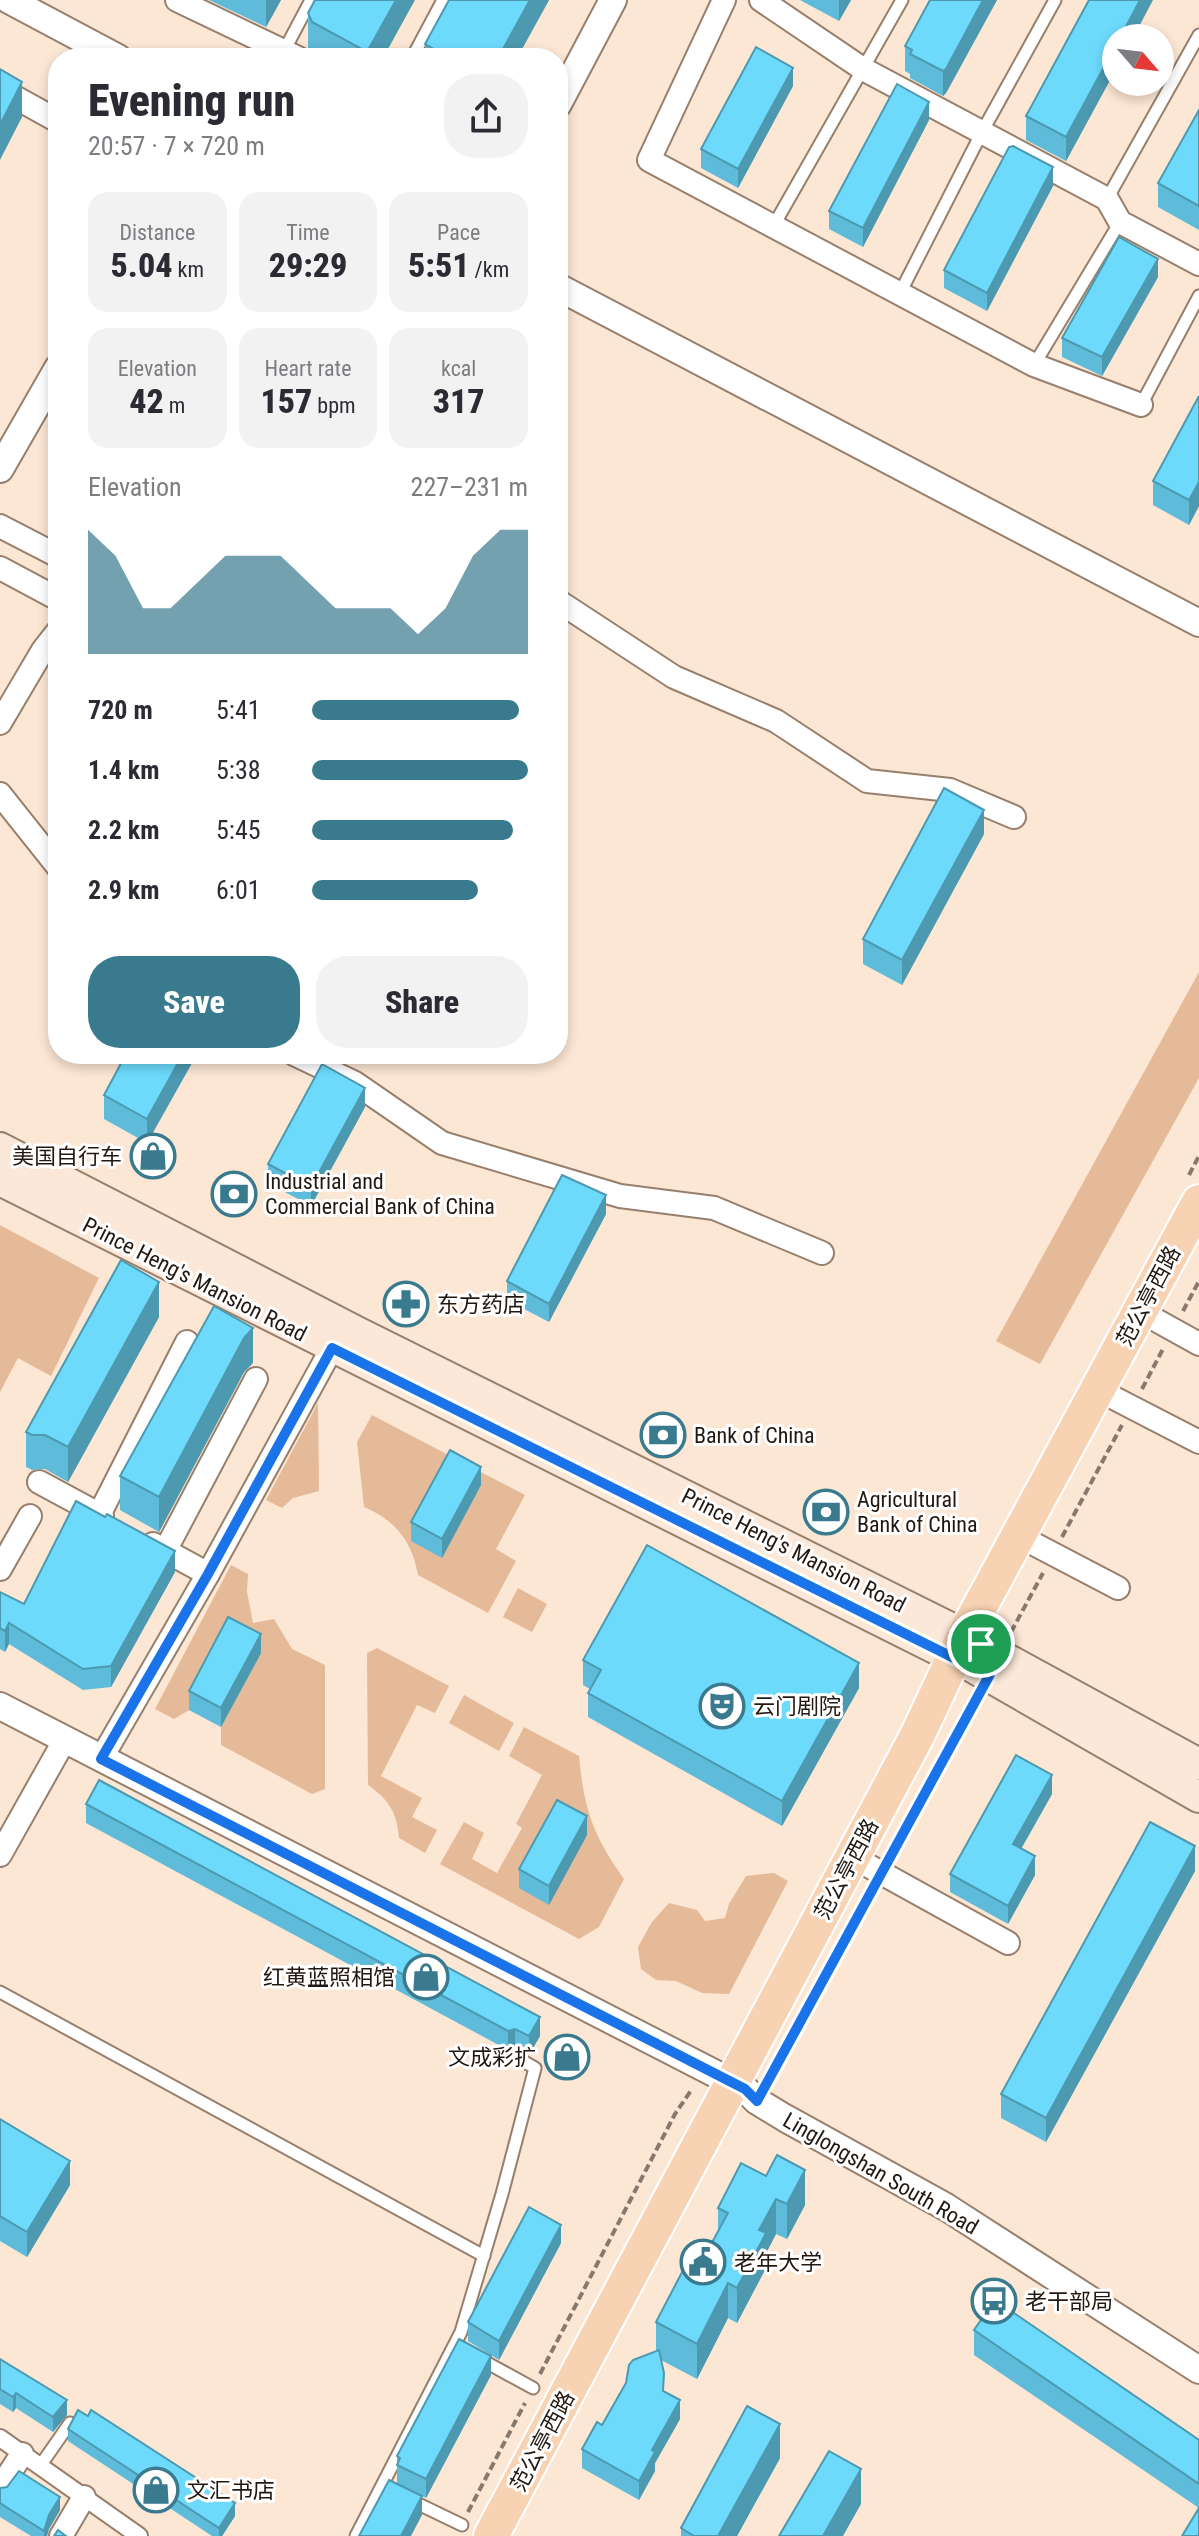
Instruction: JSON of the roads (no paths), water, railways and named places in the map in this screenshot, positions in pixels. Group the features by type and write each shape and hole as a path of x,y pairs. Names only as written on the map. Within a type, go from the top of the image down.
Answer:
{"main road":[{"name":"Prince Heng's Mansion Road","path":"0,1148 976,1656 1199,1797"},
{"name":"Prince Heng's Mansion Road","path":"0,1180 332,1348 1199,1764"},
{"name":"范公亭西路","path":"476,2530 738,2086 874,1869 1199,1202"},
{"name":"范公亭西路","path":"508,2536 918,1734 976,1656 1047,1550 1167,1326 1199,1235"}],"street":[{"path":"9,0 99,48"},
{"path":"177,0 278,48"},
{"path":"568,85 613,0"},
{"path":"725,0 649,160 1034,365 1141,405"},
{"path":"761,0 863,69 1107,199 1120,222 1199,264"},
{"path":"0,89 48,115"},
{"path":"568,292 1199,623"},
{"path":"0,469 48,385"},
{"path":"0,526 48,551"},
{"path":"0,568 48,594"},
{"path":"568,608 674,677 776,721 867,781 950,790 1014,817"},
{"path":"0,723 48,644"},
{"path":"0,794 48,854"},
{"path":"315,1064 355,1083 442,1143 620,1196 714,1208 822,1253"},
{"path":"1167,1326 1199,1344"},
{"path":"99,1515 187,1342"},
{"path":"101,1759 208,1574 332,1348"},
{"path":"165,1551 256,1379"},
{"path":"1126,1402 1199,1442"},
{"path":"39,1482 208,1574"},
{"path":"0,1569 30,1516"},
{"path":"1047,1550 1118,1588"},
{"name":"Linglongshan South Road","path":"0,1706 738,2086 785,2118 946,2207 1199,2370"},
{"path":"0,1855 64,1741"},
{"path":"874,1869 1008,1943"},
{"path":"0,2438 139,2536"},
{"path":"0,2488 31,2460"},
{"path":"61,2536 84,2497"}],"lane":[{"path":"293,48 311,0"},
{"path":"417,48 443,0"},
{"path":"774,225 902,0"},
{"path":"899,295 982,132 1055,0"},
{"path":"1107,199 1199,35"},
{"path":"1034,365 1120,222"},
{"path":"1141,405 1199,296"},
{"path":"0,1992 484,2256"},
{"path":"356,2536 461,2332 535,2068 514,2056"},
{"path":"455,2346 533,2388"},
{"path":"31,2460 70,2423"},
{"path":"382,2486 476,2530"}],"place":[{"name":"美国自行车","path":"153,1156"},
{"name":"Industrial and Commercial Bank of China","path":"234,1194"},
{"name":"东方药店","path":"406,1304"},
{"name":"Bank of China","path":"663,1435"},
{"name":"Agricultural Bank of China","path":"826,1512"},
{"name":"云门剧院","path":"722,1706"},
{"name":"红黄蓝照相馆","path":"426,1977"},
{"name":"文成彩扩","path":"567,2057"},
{"name":"老年大学","path":"703,2262"},
{"name":"老干部局","path":"994,2301"},
{"name":"文汇书店","path":"156,2490"}]}
